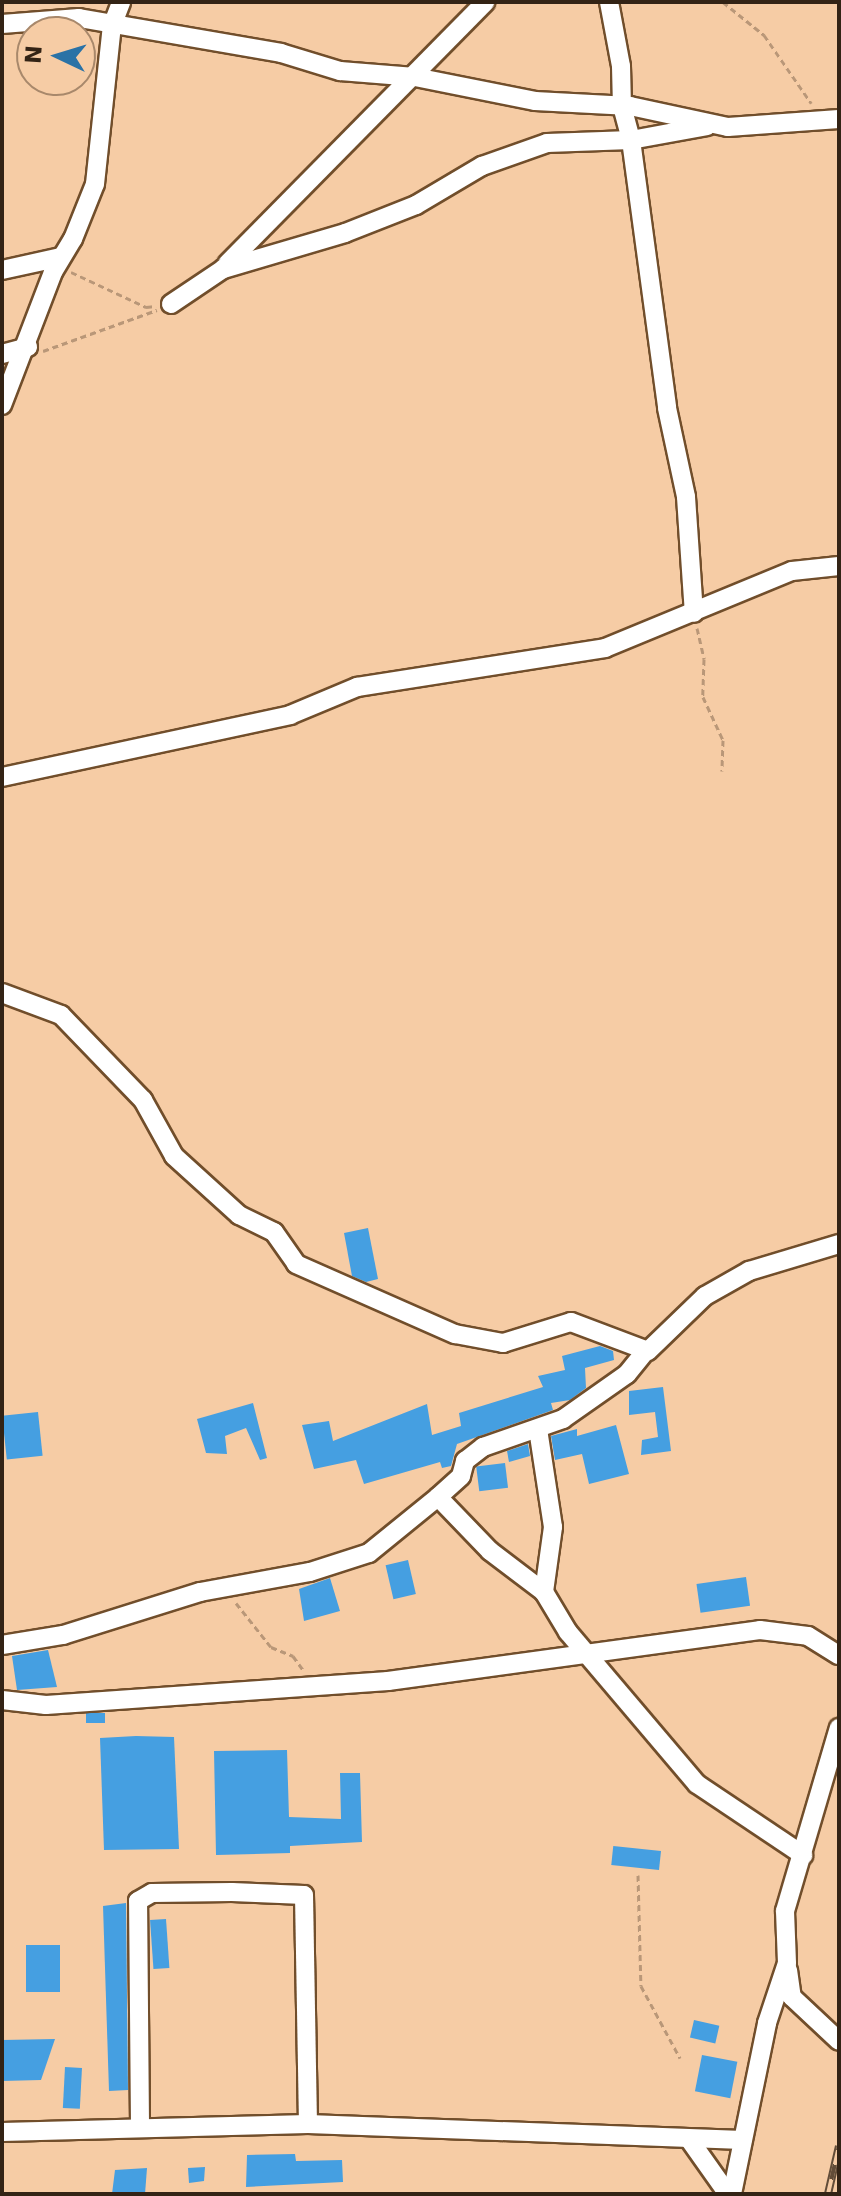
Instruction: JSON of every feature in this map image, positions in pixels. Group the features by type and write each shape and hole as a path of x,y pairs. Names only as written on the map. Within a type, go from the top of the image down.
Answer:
{"street":[{"path":"2,405 28,347 59,262 95,184 112,26 121,2"},
{"path":"171,304 223,269 415,77 485,2"},
{"path":"609,2 621,66 622,106 631,140 667,408 686,497 694,613"},
{"path":"2,24 51,17 281,53 340,71 415,77 535,101 622,106 712,125"},
{"path":"223,269 345,233 416,205 482,166 547,143 631,140 712,125 830,120"},
{"path":"2,270 59,262"},
{"path":"2,354 28,347"},
{"path":"2,777 61,768 135,745 290,715 357,687 605,648 792,571 839,566"},
{"path":"2,993 61,1015 143,1100 174,1156 239,1215 274,1232 303,1268 455,1334 503,1343 571,1322 645,1352"},
{"path":"2,1645 63,1635 223,1588 310,1572 369,1553 461,1476 465,1461 483,1447 506,1435 538,1429 607,1391 705,1296 749,1271 839,1244"},
{"path":"538,1429 553,1527 553,1558 544,1592"},
{"path":"438,1497 490,1551 544,1592 585,1651 697,1784 803,1855"},
{"path":"2,1700 46,1705 315,1687 585,1651 786,1630 826,1643 839,1655"},
{"path":"839,1728 785,1911 792,1997 839,2041"},
{"path":"140,2125 138,1901 152,1893 232,1892 304,1895 308,2124"},
{"path":"730,2194 767,2023 787,1963"},
{"path":"2,2132 140,2125 308,2124 523,2128 743,2140"},
{"path":"689,2139 730,2194"}],"path":[{"path":"723,2 764,35 830,120"},
{"path":"59,262 146,307 171,304"},
{"path":"28,347 44,351 171,304"},
{"path":"694,613 704,659 703,697 723,740 722,771"},
{"path":"223,1588 271,1647 293,1656 315,1687"},
{"path":"638,1875 641,1986 680,2058"}],"building":[{"path":"368,1228 378,1279 366,1282 352,1276 344,1233"},
{"path":"600,1346 613,1351 614,1360 585,1368 586,1388 570,1400 551,1403 553,1410 457,1444 451,1466 442,1468 440,1462 364,1484 356,1460 314,1469 302,1425 329,1421 333,1441 427,1404 432,1435 461,1426 459,1413 543,1387 538,1376 565,1370 562,1356"},
{"path":"663,1387 671,1451 641,1455 642,1440 658,1437 655,1412 629,1415 629,1391"},
{"path":"253,1403 267,1458 260,1460 246,1428 225,1436 227,1454 206,1453 197,1419"},
{"path":"38,1412 43,1456 7,1460 2,1416"},
{"path":"616,1425 629,1474 589,1484 582,1454 555,1460 551,1436 577,1429 577,1436"},
{"path":"528,1444 530,1456 509,1462 507,1451"},
{"path":"505,1463 508,1488 479,1491 476,1467"},
{"path":"408,1560 416,1594 393,1599 386,1565"},
{"path":"746,1577 750,1606 701,1613 696,1584"},
{"path":"330,1578 340,1611 304,1621 299,1589"},
{"path":"48,1650 57,1687 17,1690 12,1656"},
{"path":"86,1713 105,1713 105,1723 86,1723"},
{"path":"174,1737 179,1849 104,1850 100,1738"},
{"path":"287,1750 289,1817 341,1819 340,1773 360,1773 362,1842 290,1846 290,1853 216,1855 214,1751"},
{"path":"613,1846 661,1851 659,1870 611,1865"},
{"path":"126,1903 128,2090 109,2091 103,1906"},
{"path":"166,1919 169,1968 153,1969 150,1920"},
{"path":"26,1945 60,1945 60,1992 26,1992"},
{"path":"694,2020 719,2026 715,2043 690,2038"},
{"path":"55,2039 41,2080 2,2081 2,2040"},
{"path":"702,2055 737,2062 730,2098 695,2091"},
{"path":"65,2067 82,2068 80,2109 63,2108"},
{"path":"295,2154 296,2161 342,2160 343,2182 246,2187 247,2155"},
{"path":"205,2167 204,2181 189,2183 188,2168"},
{"path":"147,2168 145,2194 112,2194 115,2170"}],"railway":[{"path":"828,2194 839,2146"}]}
